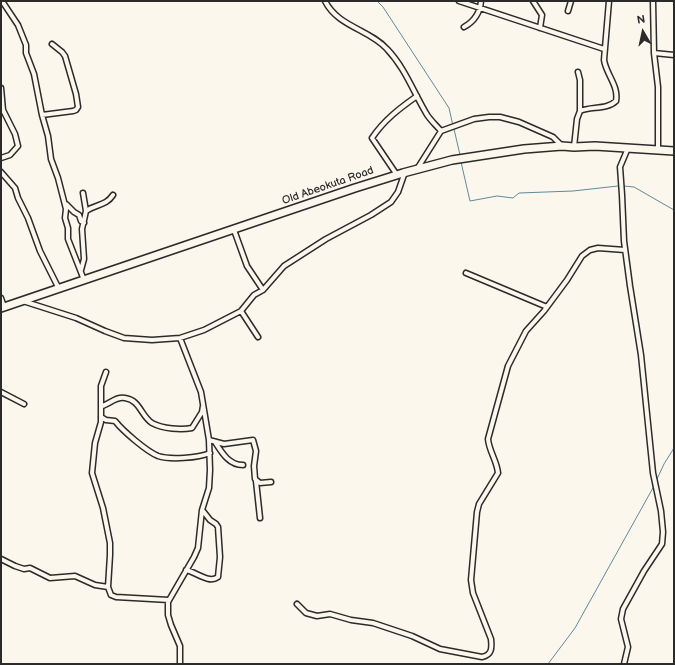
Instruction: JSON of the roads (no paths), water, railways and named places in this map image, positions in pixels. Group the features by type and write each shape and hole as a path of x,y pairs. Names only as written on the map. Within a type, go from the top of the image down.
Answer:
{"highway":[{"name":"Old Abeokuta Road","path":"3,308 405,172 475,155 562,146 595,146 674,152"}],"street":[{"path":"2,1 18,25 26,45 26,53 34,74 42,115 48,136 51,159 65,203 65,218 68,228 68,239 84,281"},
{"path":"325,1 333,13 345,23 360,29 387,49 405,74 426,114 441,132"},
{"path":"459,1 604,49"},
{"path":"464,27 477,17 481,9 481,1"},
{"path":"533,1 542,15 540,28"},
{"path":"568,11 571,1"},
{"path":"580,111 584,109 607,106 616,101 616,92 605,66 604,49 609,1"},
{"path":"653,1 654,52 658,87 658,150"},
{"path":"42,115 73,111 78,107 76,94 65,56 52,44"},
{"path":"654,52 674,55"},
{"path":"574,147 577,120 580,111 580,80 578,72"},
{"path":"1,88 3,110 15,134 18,146 10,154 1,158"},
{"path":"397,175 372,138 380,126 398,109 417,96"},
{"path":"417,169 441,132 474,119 489,117 519,122 553,137 562,146"},
{"path":"624,664 628,647 621,619 623,609 644,571 662,544 663,532 662,511 653,473 642,355 632,301 625,250 622,195 619,173 628,148"},
{"path":"1,172 15,188 40,251 59,289"},
{"path":"23,301 76,318 124,338 152,340 180,338 204,330 242,311 254,295 263,290 284,266 326,239 371,215 391,202 398,192 405,172"},
{"path":"80,270 84,260 82,229 86,211 83,193"},
{"path":"86,211 93,206 104,204 113,195"},
{"path":"65,203 79,215 81,221 84,223"},
{"path":"234,230 247,266 263,290"},
{"path":"297,604 306,613 317,616 330,614 373,624 412,636 440,649 482,657 488,656 491,653 491,639 473,593 471,580 479,504 498,473 489,447 488,439 508,366 526,331 547,307 567,280 582,256 590,250 598,248 625,250"},
{"path":"466,273 547,307"},
{"path":"1,298 3,308"},
{"path":"242,311 258,338"},
{"path":"180,338 198,381 204,404 210,453 209,488 202,510 198,548 168,602 168,615 180,646 180,664"},
{"path":"106,372 101,386 102,417 93,456 92,473 103,508 110,543 108,587 111,595 116,597 169,600"},
{"path":"1,392 24,404"},
{"path":"102,406 117,398 125,398 136,403 152,423 182,430 192,428 202,412 204,404"},
{"path":"102,417 106,420 115,421 121,429 158,456 174,458 210,453"},
{"path":"209,440 231,443 253,440 256,451 254,475 260,518"},
{"path":"215,442 223,455 230,462 243,465"},
{"path":"256,481 260,483 271,482"},
{"path":"186,570 206,579 214,580 218,577 220,557 218,527 202,510"},
{"path":"1,559 24,569 30,568 50,578 75,576 95,585 108,587"}],"waterway":[{"path":"377,1 383,7 449,108 453,126"},
{"path":"454,129 460,155"},
{"path":"461,162 470,201 497,196 513,198 519,193 573,191 618,186"},
{"path":"624,186 634,187 674,210"},
{"path":"657,479 674,448"},
{"path":"548,664 575,628 654,486"}]}
